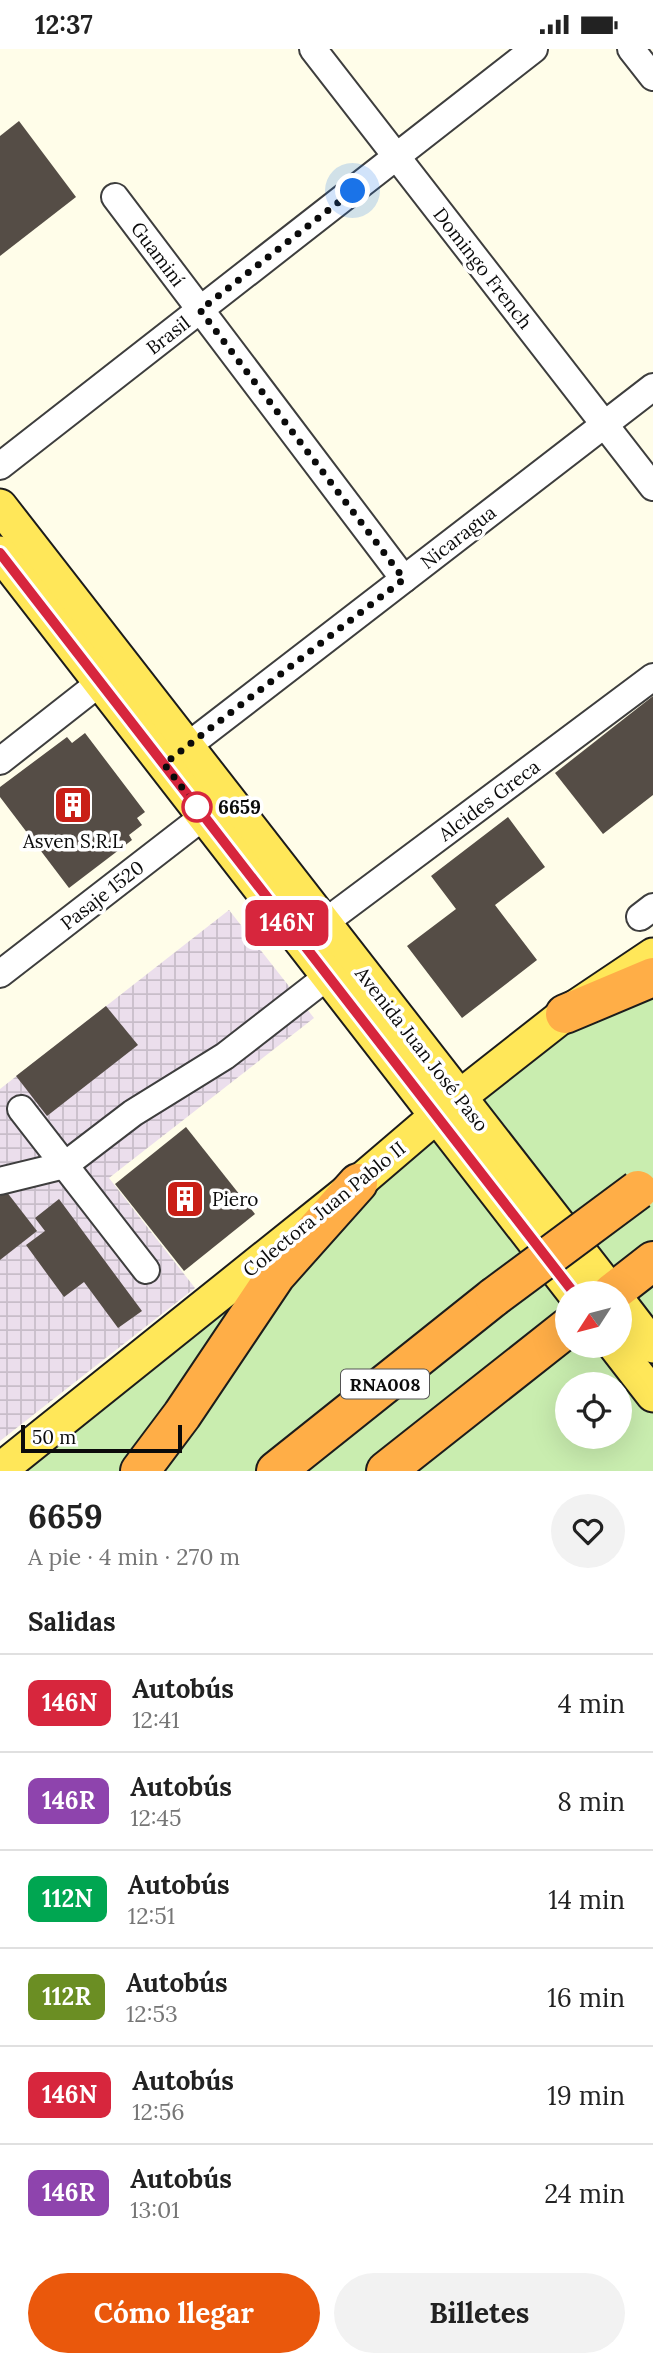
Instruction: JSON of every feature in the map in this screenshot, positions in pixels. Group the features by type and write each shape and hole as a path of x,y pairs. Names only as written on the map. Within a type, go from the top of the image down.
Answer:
{"highway":[{"path":"565,1014 653,977"},
{"path":"139,1471 182,1415 276,1275 358,1183"},
{"name":"RNA008","path":"276,1471 494,1297 645,1184"},
{"path":"628,1281 653,1262"},
{"path":"386,1471 555,1337"}],"main road":[{"name":"Avenida Juan José Paso","path":"0,506 112,674 176,756 324,923 566,1281"},
{"name":"Avenida Juan José Paso","path":"0,553 112,674"},
{"name":"Avenida Juan José Paso","path":"176,756 204,816 328,976 448,1106 601,1281"},
{"name":"Colectora Juan Pablo II","path":"0,1470 358,1183 448,1106 565,1014 653,955"},
{"path":"632,1319 653,1346"},
{"path":"624,1358 653,1395"}],"street":[{"name":"Domingo French","path":"313,49 653,487"},
{"name":"Brasil","path":"0,466 534,49"},
{"path":"631,49 653,77"},
{"name":"Guaminí","path":"115,197 404,579"},
{"name":"Nicaragua","path":"176,756 653,387"},
{"path":"0,761 112,674"},
{"name":"Alcides Greca","path":"324,923 653,677"},
{"name":"Pasaje 1520","path":"0,974 204,816"},
{"path":"0,1181 65,1165 133,1113 225,1056 328,976"},
{"path":"21,1109 146,1270"}],"shaded area":[{"path":"229,910 314,1018 109,1178 195,1288 0,1441 0,1089"}],"green space":[{"path":"653,955 653,1471 0,1471"}],"building":[{"path":"19,121 76,197 0,256 0,136"},
{"path":"653,696 653,795 603,834 555,773"},
{"name":"Asven S.R.L","path":"85,733 145,812 137,818 142,825 129,835 132,840 69,888 0,797 0,787 67,737 72,743"},
{"path":"508,817 545,867 495,905 537,960 462,1018 407,946 456,909 431,876"},
{"path":"106,1006 138,1045 47,1116 16,1076"},
{"name":"Piero","path":"186,1127 255,1214 184,1271 115,1184"},
{"path":"6,1191 37,1231 0,1260 0,1196"},
{"path":"59,1199 142,1311 118,1328 84,1282 64,1297 26,1245 45,1231 35,1218"}],"bus line":[{"name":"146N","path":"0,553 565,1281"}],"place":[{"name":"Asven S.R.L","path":"73,805"},
{"name":"6659","path":"197,807"},
{"name":"Piero","path":"185,1199"}],"route":[{"path":"197,807 164,764 404,579 200,310 353,191"}]}
